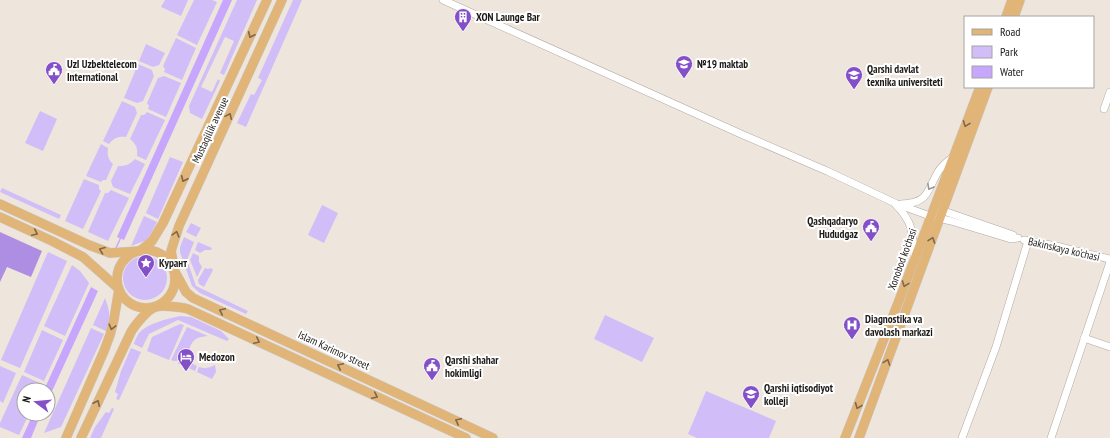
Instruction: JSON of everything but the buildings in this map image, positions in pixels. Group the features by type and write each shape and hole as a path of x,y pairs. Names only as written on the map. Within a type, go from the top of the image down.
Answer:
{"main road":[{"path":"267,0 163,223 152,241 140,251 131,254 121,265 117,279 119,289 123,297 138,307 147,308 177,306 188,309 466,438"},
{"name":"Mustaqillik avenue","path":"175,272 172,251 179,226 282,0"},
{"path":"1006,16 1012,0"},
{"path":"1014,16 1020,0"},
{"name":"Xonobod ko'chasi","path":"845,438 980,88"},
{"name":"Xonobod ko'chasi","path":"859,438 988,88"},
{"path":"0,204 110,254 149,250 158,252 171,264 175,272 174,289 170,297 138,322 131,332 81,438"},
{"path":"0,217 83,257 119,289"},
{"name":"Islam Karimov street","path":"175,272 186,292 193,298 493,438"},
{"path":"66,438 108,340 114,319 119,289"}],"street":[{"name":"Bakinskaya ko'chasi","path":"443,0 827,171 895,203 932,212 941,215 950,221 1011,239 1018,238 1110,259"},
{"path":"1104,109 1110,92"},
{"path":"895,203 912,204 923,199 931,188 938,171 953,156"},
{"path":"895,203 904,213 910,224 913,235 914,261"},
{"path":"962,438 996,347 1028,241"},
{"path":"1051,438 1110,262"},
{"path":"1084,338 1110,347"}],"green space":[{"path":"165,0 188,0 181,16 161,7"},
{"path":"194,0 212,0 217,2 197,45 177,35"},
{"path":"237,0 257,0 224,75 220,73 234,41 225,37 201,87 212,92 218,79 220,81 202,119 190,113 189,106"},
{"path":"293,0 302,0 246,127 237,123 251,94 254,95 262,80 258,78"},
{"path":"176,38 196,48 182,80 164,72 165,69 163,66"},
{"path":"146,44 165,53 159,65 153,67 139,61"},
{"path":"138,64 152,70 154,76 143,101 137,103 124,98"},
{"path":"164,76 181,83 166,117 148,109 149,106 147,103 158,78"},
{"path":"122,101 135,107 137,113 126,137 116,138 109,144 103,141"},
{"path":"40,111 57,119 43,151 25,143"},
{"path":"147,112 165,120 146,160 137,156 136,146 130,139 141,115 144,115"},
{"path":"101,144 108,148 108,157 113,164 106,180 101,182 86,176"},
{"path":"170,157 183,162 158,219 146,213"},
{"path":"135,159 145,164 130,194 113,187 111,181 118,166 127,165"},
{"path":"84,179 99,185 99,189 101,191 83,229 65,221"},
{"path":"2,188 61,215 59,219 0,192"},
{"path":"111,190 129,198 108,241 88,232 105,193 108,193"},
{"path":"322,205 338,213 324,243 308,235"},
{"path":"144,216 157,222 147,240 131,246"},
{"path":"191,223 201,228 196,237 186,232"},
{"path":"184,237 194,242 187,260 196,286 248,311 246,314 200,293 192,286 180,252 180,247"},
{"path":"198,242 212,248 211,250 205,250 200,253 195,250"},
{"path":"48,252 67,261 20,368 1,360"},
{"path":"193,253 199,256 199,262 202,267 197,277 190,260"},
{"path":"141,256 149,256 154,257 161,262 166,269 166,287 161,294 154,299 141,300 133,297 126,290 123,282 123,274 126,266 133,259"},
{"path":"72,265 80,271 89,283 65,336 44,326"},
{"path":"205,268 211,268 213,270 204,287 199,284 198,280"},
{"path":"105,298 109,314 109,322 106,331 93,325"},
{"path":"605,315 654,338 642,362 594,339"},
{"path":"180,316 191,317 221,331 229,339 227,341 178,320 149,334 142,348 134,344 139,333 147,327 158,322"},
{"path":"180,324 184,325 169,360 147,351 152,337"},
{"path":"187,327 208,336 197,338 191,345 189,352 181,355 182,360 171,360"},
{"path":"91,328 104,334 61,427 44,433 49,422 56,422 56,406"},
{"path":"42,330 63,340 44,381 24,372"},
{"path":"131,348 141,352 119,400 116,399 118,394 115,392 121,371"},
{"path":"191,360 193,364 197,366 195,371 177,363"},
{"path":"215,365 216,372 212,379 197,372 199,367 207,368"},
{"path":"0,366 16,373 3,403 0,401"},
{"path":"22,375 38,382 19,382"},
{"path":"16,388 16,422 25,422 19,435 0,427 0,423"},
{"path":"706,391 776,421 769,438 697,438 688,434"},
{"path":"112,408 114,409 101,438 90,438 95,427 106,412 109,413"}],"shaded area":[{"path":"0,232 42,251 31,277 7,267 0,282"}],"water":[{"path":"223,0 232,0 124,240 117,237"},
{"path":"91,287 98,291 56,383 48,382"},
{"path":"29,422 38,422 31,438 22,438"}],"waterway":[{"path":"116,248 121,237"}],"place":[{"name":"XON Launge Bar","path":"463,32"},
{"name":"№19 maktab","path":"684,79"},
{"name":"UzI Uzbektelecom International","path":"54,85"},
{"name":"Qarshi davlat texnika universiteti","path":"854,90"},
{"name":"Qashqadaryo Hududgaz","path":"871,242"},
{"name":"Курант","path":"146,278"},
{"name":"Diagnostika va davolash markazi","path":"852,340"},
{"name":"Medozon","path":"186,372"},
{"name":"Qarshi shahar hokimligi","path":"432,381"},
{"name":"Qarshi iqtisodiyot kolleji","path":"751,409"}]}
